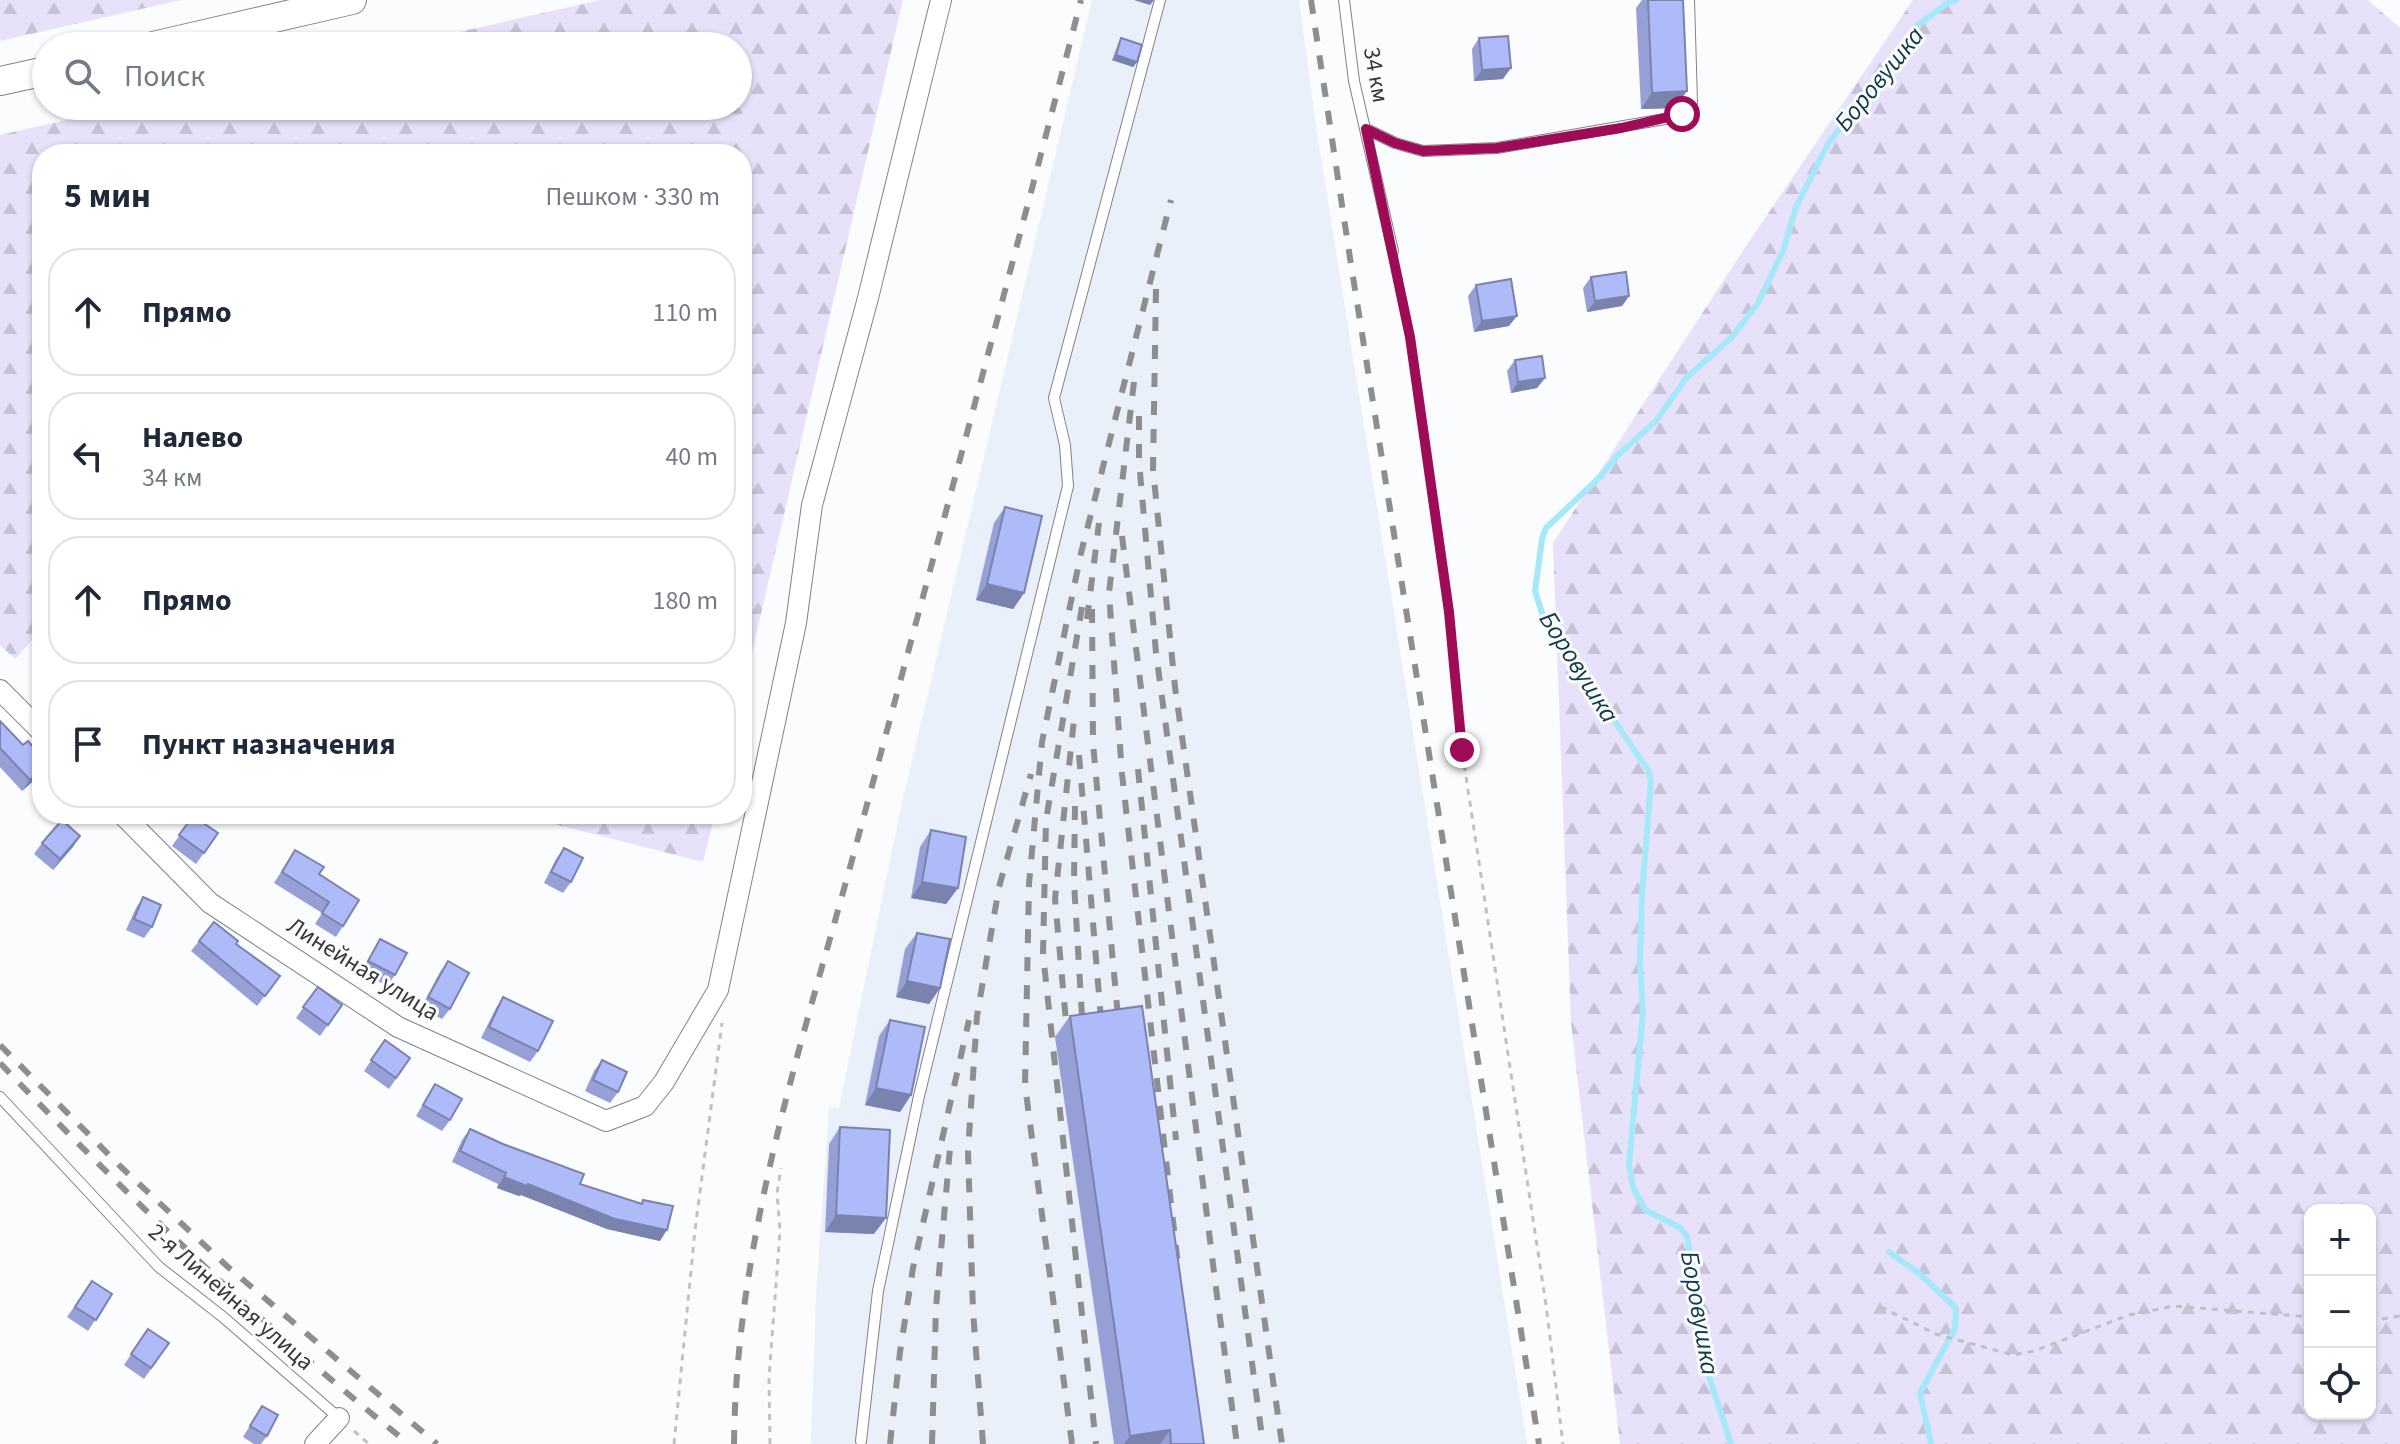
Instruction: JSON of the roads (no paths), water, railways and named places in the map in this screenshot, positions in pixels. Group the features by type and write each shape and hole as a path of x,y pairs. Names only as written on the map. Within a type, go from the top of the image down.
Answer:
{"main road":[{"path":"214,32 352,0"},
{"path":"0,81 32,74"}],"street":[{"name":"Линейная улица","path":"132,824 210,903 398,1027 606,1121 645,1106 664,1082 718,990 796,623 812,505 868,298 941,0"},
{"path":"1684,0 1687,102"},
{"path":"0,690 32,722"},
{"path":"315,1444 339,1418"}],"lane":[{"path":"861,1441 878,1291 919,1096 1068,486 1065,445 1054,398 1160,0"},
{"name":"34 км","path":"1344,0 1354,81 1393,251"},
{"path":"1366,129 1395,143 1423,151 1497,148 1676,117 1682,114 1687,102"},
{"name":"2-я Линейная улица","path":"0,1097 159,1267 223,1317 339,1418"}],"waterway":[{"name":"Боровушка","path":"1731,1444 1703,1358 1695,1310 1697,1292 1687,1236 1679,1227 1645,1210 1633,1187 1629,1164 1643,1013 1640,963 1642,895 1651,780 1648,770 1543,616 1535,591 1542,539 1546,528 1656,421 1686,378 1732,337 1758,303 1783,251 1796,207 1828,144 1917,26 1956,0"},
{"path":"1889,1252 1921,1275 1956,1308 1955,1328 1920,1393 1931,1444"}],"railway":[{"path":"734,1444 738,1366 747,1289 776,1138 1081,0"},
{"path":"1311,0 1539,1444"},
{"path":"1072,1444 1025,1085 1029,884 1042,742 1081,553 1171,200"},
{"path":"1156,289 1153,469 1175,687 1282,1444"},
{"path":"1134,382 1109,593 1122,774 1178,1265"},
{"path":"1139,416 1139,461 1156,653 1263,1444"},
{"path":"1087,619 1099,523"},
{"path":"1122,536 1237,1444"},
{"path":"1082,607 1046,820 1043,954 1096,1444"},
{"path":"1092,609 1093,743 1119,1028"},
{"path":"1068,1044 1055,899 1075,710"},
{"path":"1079,755 1102,1031"},
{"path":"1138,769 1176,1140"},
{"path":"983,1444 973,1311 968,1151 977,1016 999,887 1031,774"},
{"path":"1075,806 1074,882 1083,1033"},
{"path":"890,1444 913,1268 969,1020"},
{"path":"0,1045 121,1167 228,1267 437,1444"},
{"path":"0,1063 98,1163 249,1308 409,1444"},
{"path":"932,1444 936,1307 951,1137"}]}
